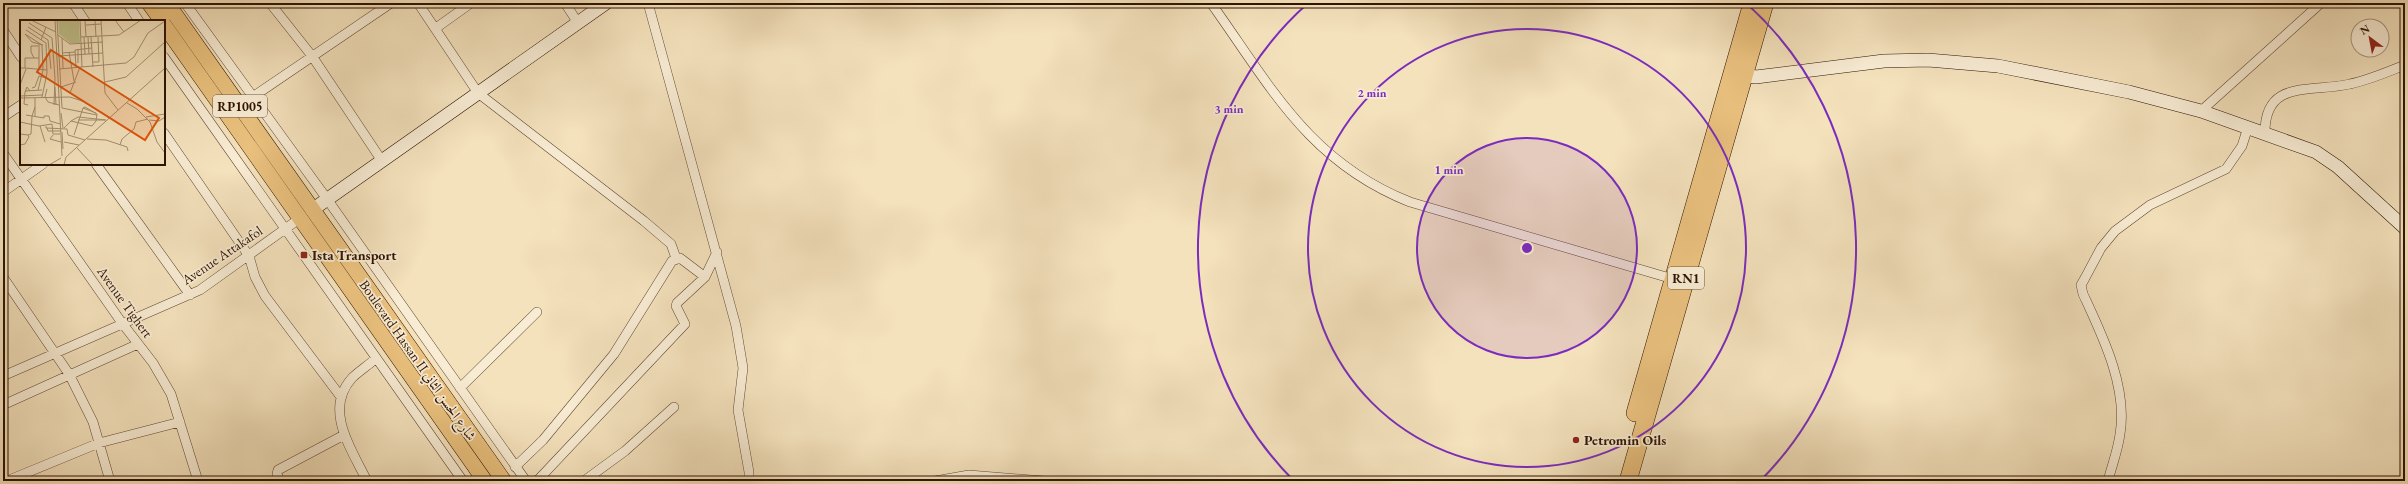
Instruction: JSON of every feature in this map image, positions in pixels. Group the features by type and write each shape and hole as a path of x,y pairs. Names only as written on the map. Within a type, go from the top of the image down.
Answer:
{"highway":[{"name":"RN1","path":"1628,481 1738,74 1752,3"},
{"name":"RN1","path":"1617,481 1673,279 1738,74 1765,3"}],"main road":[{"name":"Boulevard Hassan II شارع الحسن الثاني","path":"149,3 161,20"},
{"name":"Boulevard Hassan II شارع الحسن الثاني","path":"176,5 312,210 504,481"},
{"name":"Boulevard Hassan II شارع الحسن الثاني","path":"165,25 299,219 485,481"},
{"path":"299,219 312,210"}],"street":[{"path":"73,3 84,20"},
{"path":"127,3 138,20"},
{"path":"270,3 312,56 382,161"},
{"path":"254,96 391,3"},
{"path":"418,3 478,93 644,221 671,244 676,258"},
{"path":"436,28 471,3"},
{"path":"565,3 578,23"},
{"path":"312,210 606,3"},
{"path":"648,3 735,320 742,368 738,410 749,472 749,481"},
{"path":"1211,3 1304,132 1354,174 1384,192 1410,202 1673,279"},
{"path":"2201,111 2321,3"},
{"path":"163,20 176,5 254,96 526,481"},
{"path":"3,30 20,56"},
{"path":"165,58 284,230 463,481"},
{"path":"1738,74 1762,76 1884,61 1928,60 1973,62 2094,84 2201,111 2306,148 2326,158 2405,228"},
{"path":"2266,134 2266,118 2270,108 2283,94 2296,90 2332,88 2351,84 2405,65"},
{"path":"3,117 20,106"},
{"path":"2108,481 2121,433 2119,398 2107,346 2083,294 2082,285 2101,248 2115,231 2150,205 2226,168 2242,146 2248,127"},
{"path":"165,134 249,256 255,277 266,296 341,397"},
{"name":"Avenue Tighert","path":"3,153 122,323 153,363 171,394 198,481"},
{"path":"3,192 42,165"},
{"path":"97,165 190,295"},
{"name":"Avenue Attakafol","path":"3,376 122,323 190,295 249,256 299,219"},
{"path":"537,481 685,324 676,306 677,303 705,277 717,252"},
{"path":"676,258 685,261 705,277"},
{"path":"516,467 543,440 614,354 672,261 676,258"},
{"path":"3,277 69,374 93,422 110,481"},
{"path":"460,388 537,312"},
{"path":"4,404 138,344"},
{"path":"367,481 344,435 338,412 341,397 352,379 376,358"},
{"path":"584,481 625,451 674,407"},
{"path":"9,480 99,443 180,422"},
{"path":"280,481 277,474 278,470 344,435"},
{"path":"935,481 969,475 1044,481"}],"place":[{"name":"Ista Transport","path":"304,255"},
{"name":"Petromin Oils","path":"1576,440"}]}
